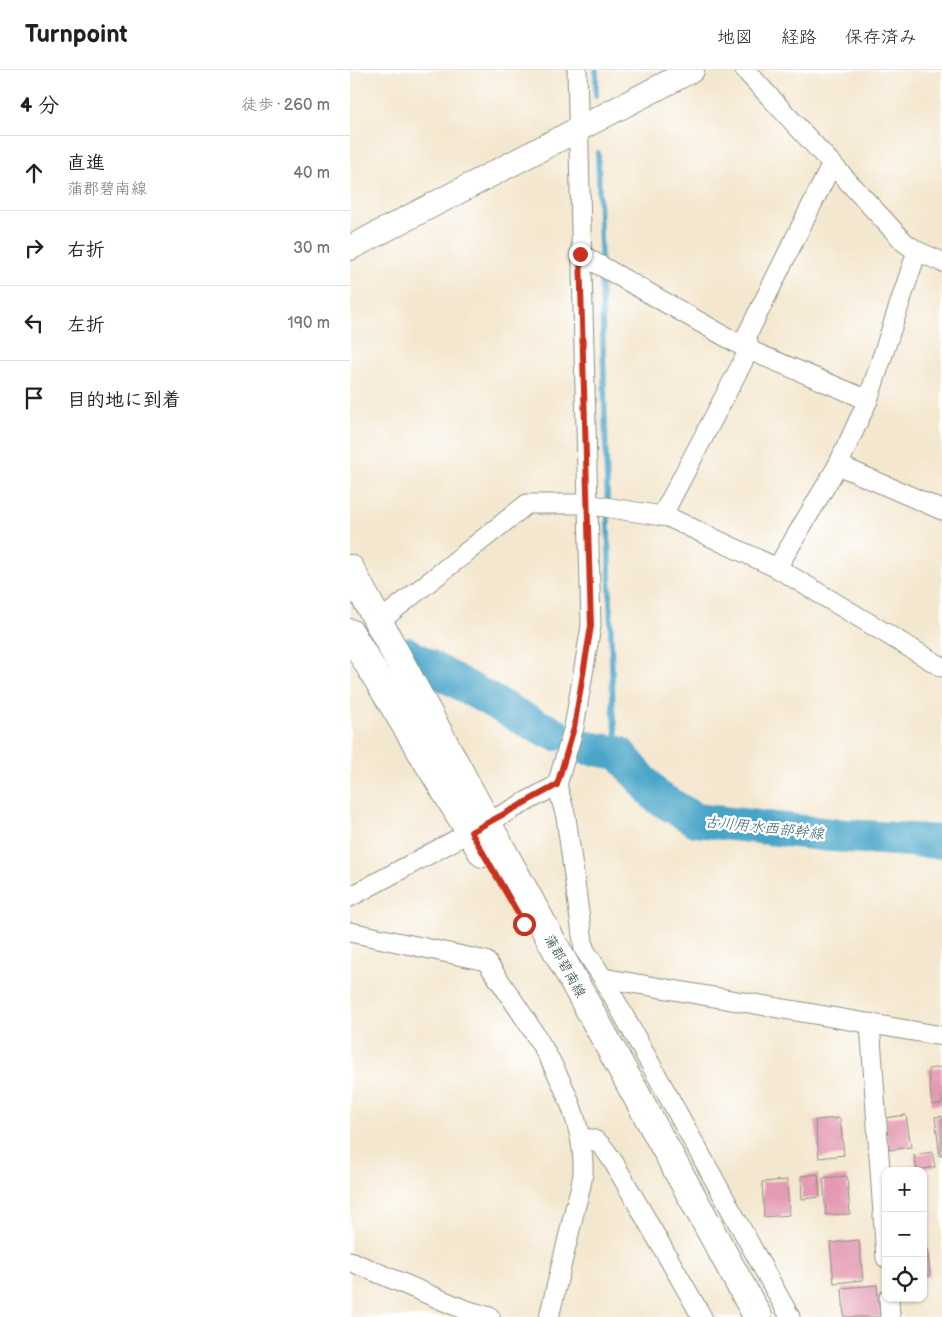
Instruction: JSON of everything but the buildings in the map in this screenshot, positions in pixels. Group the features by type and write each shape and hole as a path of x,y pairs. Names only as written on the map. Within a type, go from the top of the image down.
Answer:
{"main road":[{"name":"蒲郡碧南線","path":"350,568 380,621 479,828"},
{"name":"蒲郡碧南線","path":"350,633 479,828 696,1205 758,1317"}],"street":[{"path":"577,70 591,505 591,626 574,728 557,785 566,817 584,949 603,978 790,1317"},
{"path":"350,248 692,70"},
{"path":"745,70 905,243 918,252 942,262"},
{"path":"662,516 749,350 747,336 832,164"},
{"path":"776,568 838,465 868,400 918,252"},
{"path":"584,257 749,350 868,400"},
{"path":"838,465 942,510"},
{"path":"380,621 528,504 591,505 662,516 776,568 942,668"},
{"path":"350,897 557,785"},
{"path":"350,932 486,961 523,1015 563,1086 582,1139 583,1174 549,1317"},
{"path":"603,978 942,1036"},
{"path":"870,1023 886,1257"},
{"path":"582,1139 589,1138 600,1142 614,1163 702,1317"},
{"path":"350,1262 463,1309 490,1317"},
{"path":"888,1302 890,1317"}],"waterway":[{"path":"596,70 596,95"},
{"path":"598,153 601,261"},
{"path":"601,270 613,708 619,753"},
{"name":"古川用水西部幹線","path":"407,654 531,723 555,734"},
{"name":"古川用水西部幹線","path":"582,747 619,753 657,797 696,820 831,835 942,842"}],"route":[{"path":"524,924 471,832 557,785 574,728 591,626 580,254"}]}
